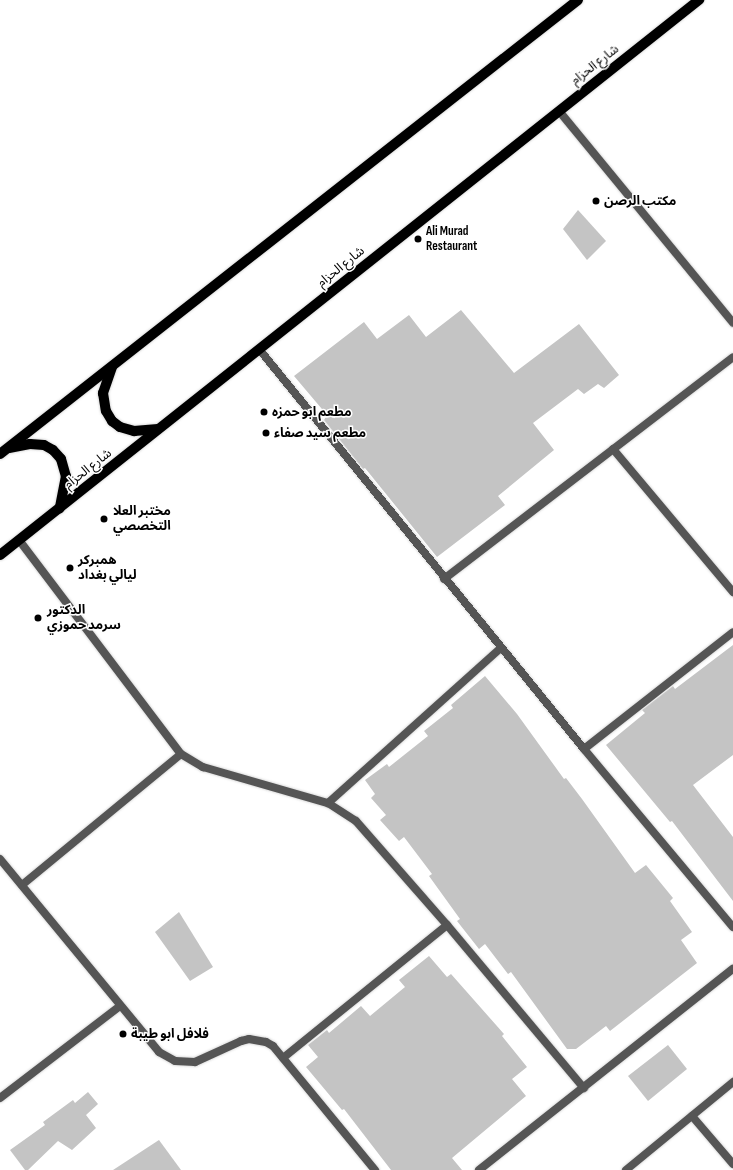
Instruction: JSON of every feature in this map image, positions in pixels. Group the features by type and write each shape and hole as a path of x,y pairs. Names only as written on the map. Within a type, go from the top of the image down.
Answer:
{"main road":[{"path":"3,451 578,0"},
{"name":"شارع الحزام","path":"0,555 699,0"},
{"path":"113,365 103,394 106,411 112,421 120,427 134,431 159,429"},
{"path":"3,451 30,444 44,446 53,450 60,459 66,476 60,508"}],"street":[{"path":"559,110 733,323"},
{"path":"259,349 584,750 733,927"},
{"path":"444,579 733,357"},
{"path":"613,449 733,592"},
{"path":"18,540 181,754 203,767 328,803 356,821 447,925 584,1088"},
{"path":"584,750 733,632"},
{"path":"328,803 501,648"},
{"path":"22,885 181,754"},
{"path":"0,859 159,1052 176,1061 185,1063 204,1060 241,1041 249,1039 262,1041 273,1046 375,1170"},
{"path":"283,1058 447,925"},
{"path":"480,1170 733,969"},
{"path":"0,1098 120,1006"},
{"path":"626,1170 733,1082"},
{"path":"692,1116 733,1164"}],"building":[{"path":"578,210 606,241 587,260 563,229"},
{"path":"461,310 514,373 579,324 619,375 604,388 598,384 584,394 578,389 533,423 554,450 498,496 505,505 437,557 324,420 327,415 294,376 364,322 377,339 409,315 426,337"},
{"path":"733,645 733,755 693,785 733,837 733,901 672,821 670,822 606,745 645,713 642,710 673,686 675,689"},
{"path":"485,676 517,714 564,779 566,778 582,799 635,873 646,865 673,898 670,901 692,932 681,940 697,963 610,1031 606,1026 576,1049 567,1049 511,972 508,974 485,944 479,949 457,921 460,919 429,876 432,874 404,837 399,841 380,820 386,815 371,798 375,794 365,780 387,764 389,767 428,736 424,731 453,708 451,705"},
{"path":"179,912 213,967 190,981 155,932"},
{"path":"429,956 447,977 451,974 504,1034 502,1036 527,1067 512,1079 526,1096 452,1158 462,1170 391,1170 344,1109 342,1110 306,1067 318,1057 308,1045 327,1030 329,1033 361,1006 370,1016 405,987 399,980"},
{"path":"668,1045 687,1069 648,1101 628,1076"},
{"path":"88,1092 98,1104 86,1115 96,1128 72,1150 58,1141 28,1170 25,1170 10,1150 45,1125 43,1122 73,1100 75,1103"},
{"path":"159,1140 181,1170 113,1170"}],"place":[{"name":"مكتب الرصن","path":"596,201"},
{"name":"Ali Murad Restaurant","path":"418,239"},
{"name":"مطعم ابو حمزه","path":"264,412"},
{"name":"مطعم سيد صفاء","path":"266,433"},
{"name":"مختبر العلا التخصصي","path":"104,519"},
{"name":"همبركر ليالي بغداد","path":"70,568"},
{"name":"الدكتور سرمد حموزي","path":"38,618"},
{"name":"فلافل ابو طيبة","path":"123,1034"}]}
